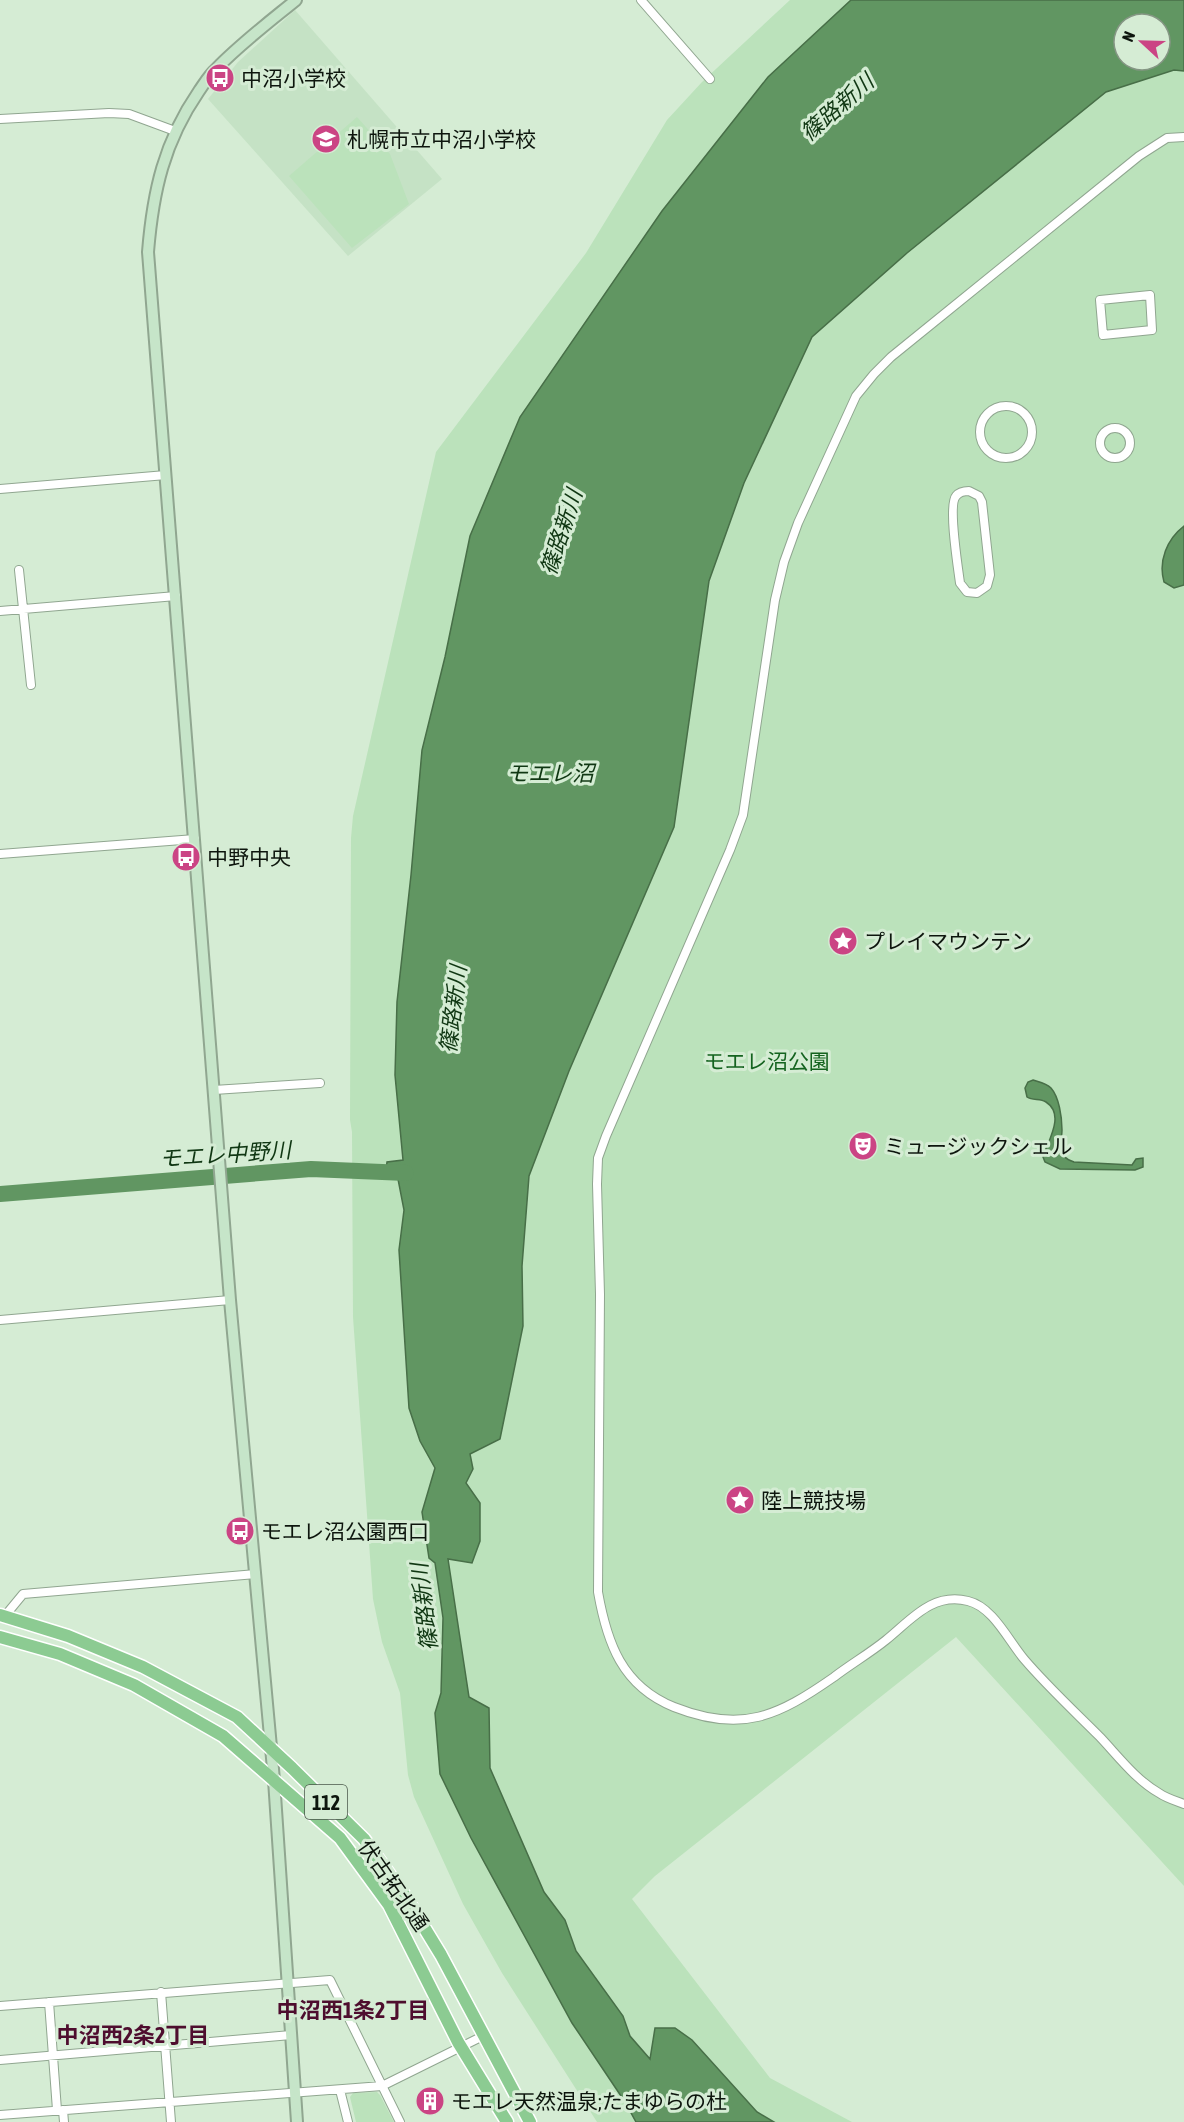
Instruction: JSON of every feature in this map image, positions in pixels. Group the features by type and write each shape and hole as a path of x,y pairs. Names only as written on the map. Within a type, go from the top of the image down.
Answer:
{"main road":[{"name":"伏古拓北通","path":"2,1616 68,1636 143,1667 237,1717 330,1805 371,1848 405,1896 435,1945 530,2122"},
{"name":"伏古拓北通","path":"0,1637 60,1654 134,1685 223,1736 340,1838 389,1905 461,2047 507,2122"}],"street":[{"path":"296,0 214,71 175,131 151,214 148,252 230,1300 274,1780 297,2122"},
{"path":"641,0 710,80"},
{"path":"0,118 129,114 175,131"},
{"path":"1184,137 1167,138 1140,156 891,357 856,396 798,523 784,562 775,600 743,815 606,1136 598,1158 597,1178 600,1294 598,1592 604,1627 627,1672 657,1698 682,1710 711,1719 755,1718 801,1700 885,1641 917,1612 933,1602 946,1599 969,1601 987,1612 1024,1660 1137,1776 1159,1794 1184,1804"},
{"path":"1150,295 1152,330 1103,335 1100,300 1150,295"},
{"path":"1004,406 1018,409 1023,413 1031,425 1032,432 1025,450 1015,457 1008,458 990,453 980,436 982,422 986,416 1004,406"},
{"path":"1118,427 1127,432 1131,442 1128,452 1115,458 1106,454 1100,446 1100,441 1104,432 1118,427"},
{"path":"0,489 166,475"},
{"path":"962,492 975,493 982,502 990,575 987,586 977,593 967,591 960,583 952,508 956,496 962,492"},
{"path":"19,570 32,685"},
{"path":"0,611 176,596"},
{"path":"0,854 195,839"},
{"path":"214,1090 320,1083"},
{"path":"0,1320 230,1300"},
{"path":"2,1616 22,1594 256,1574"},
{"path":"0,2006 330,1980 400,2122"},
{"path":"161,1992 171,2122"},
{"path":"49,2001 53,2055 60,2110 64,2122"},
{"path":"0,2060 291,2035"},
{"path":"0,2115 382,2086 483,2036"},
{"path":"340,2090 348,2122"}],"shaded area":[{"name":"札幌市立中沼小学校","path":"295,10 442,179 348,256 208,99 238,62"}],"green space":[{"name":"モエレ沼公園","path":"790,0 1184,0 1184,1886 956,1637 655,1876 632,1899 770,2078 852,2122 597,2122 502,1973 463,1904 414,1797 408,1775 400,1693 382,1642 373,1599 353,1317 352,1132 350,1120 353,816 436,452 586,253 667,120 702,82"},
{"path":"357,117 390,154 409,204 352,248 289,176"},
{"path":"377,2092 394,2122 356,2122 350,2097 353,2093"}],"water":[{"name":"モエレ沼","path":"851,0 1184,0 1184,71 1172,71 1172,12 1112,12 1112,72 1168,72 1106,92 907,253 812,337 744,483 709,581 674,827 569,1071 529,1176 522,1266 523,1326 500,1439 470,1454 473,1469 466,1483 480,1503 480,1541 472,1563 448,1559 469,1697 489,1708 490,1768 544,1892 565,1920 576,1951 623,2016 630,2036 650,2059 655,2028 675,2028 692,2040 757,2112 774,2122 636,2122 572,2023 471,1838 440,1774 435,1713 441,1693 443,1618 435,1563 429,1558 422,1512 435,1468 420,1441 409,1408 399,1250 404,1210 398,1179 385,1179 387,1162 403,1160 395,1075 397,1002 422,750 445,657 470,536 520,417 662,211 768,77"},
{"path":"1184,526 1184,585 1174,588 1164,582 1163,558 1173,537"},
{"path":"1033,1080 1049,1086 1054,1092 1060,1108 1061,1151 1065,1157 1074,1162 1132,1165 1136,1159 1143,1158 1143,1167 1135,1170 1060,1169 1045,1162 1043,1157 1054,1129 1055,1114 1046,1102 1027,1097 1025,1088 1028,1082"}],"waterway":[{"name":"モエレ中野川","path":"0,1194 311,1169 406,1173"}],"place":[{"name":"中沼小学校","path":"220,78"},
{"name":"札幌市立中沼小学校","path":"326,139"},
{"name":"中野中央","path":"186,857"},
{"name":"プレイマウンテン","path":"843,941"},
{"name":"ミュージックシェル","path":"863,1146"},
{"name":"陸上競技場","path":"740,1500"},
{"name":"モエレ沼公園西口","path":"240,1531"},
{"name":"モエレ天然温泉;たまゆらの杜","path":"430,2101"}],"district":[{"name":"中沼西1条2丁目","path":"353,2010"},
{"name":"中沼西2条2丁目","path":"133,2035"}],"water label":[{"name":"篠路新川","path":"837,107"},
{"name":"篠路新川","path":"561,532"},
{"name":"篠路新川","path":"453,1009"},
{"name":"篠路新川","path":"424,1607"}]}
